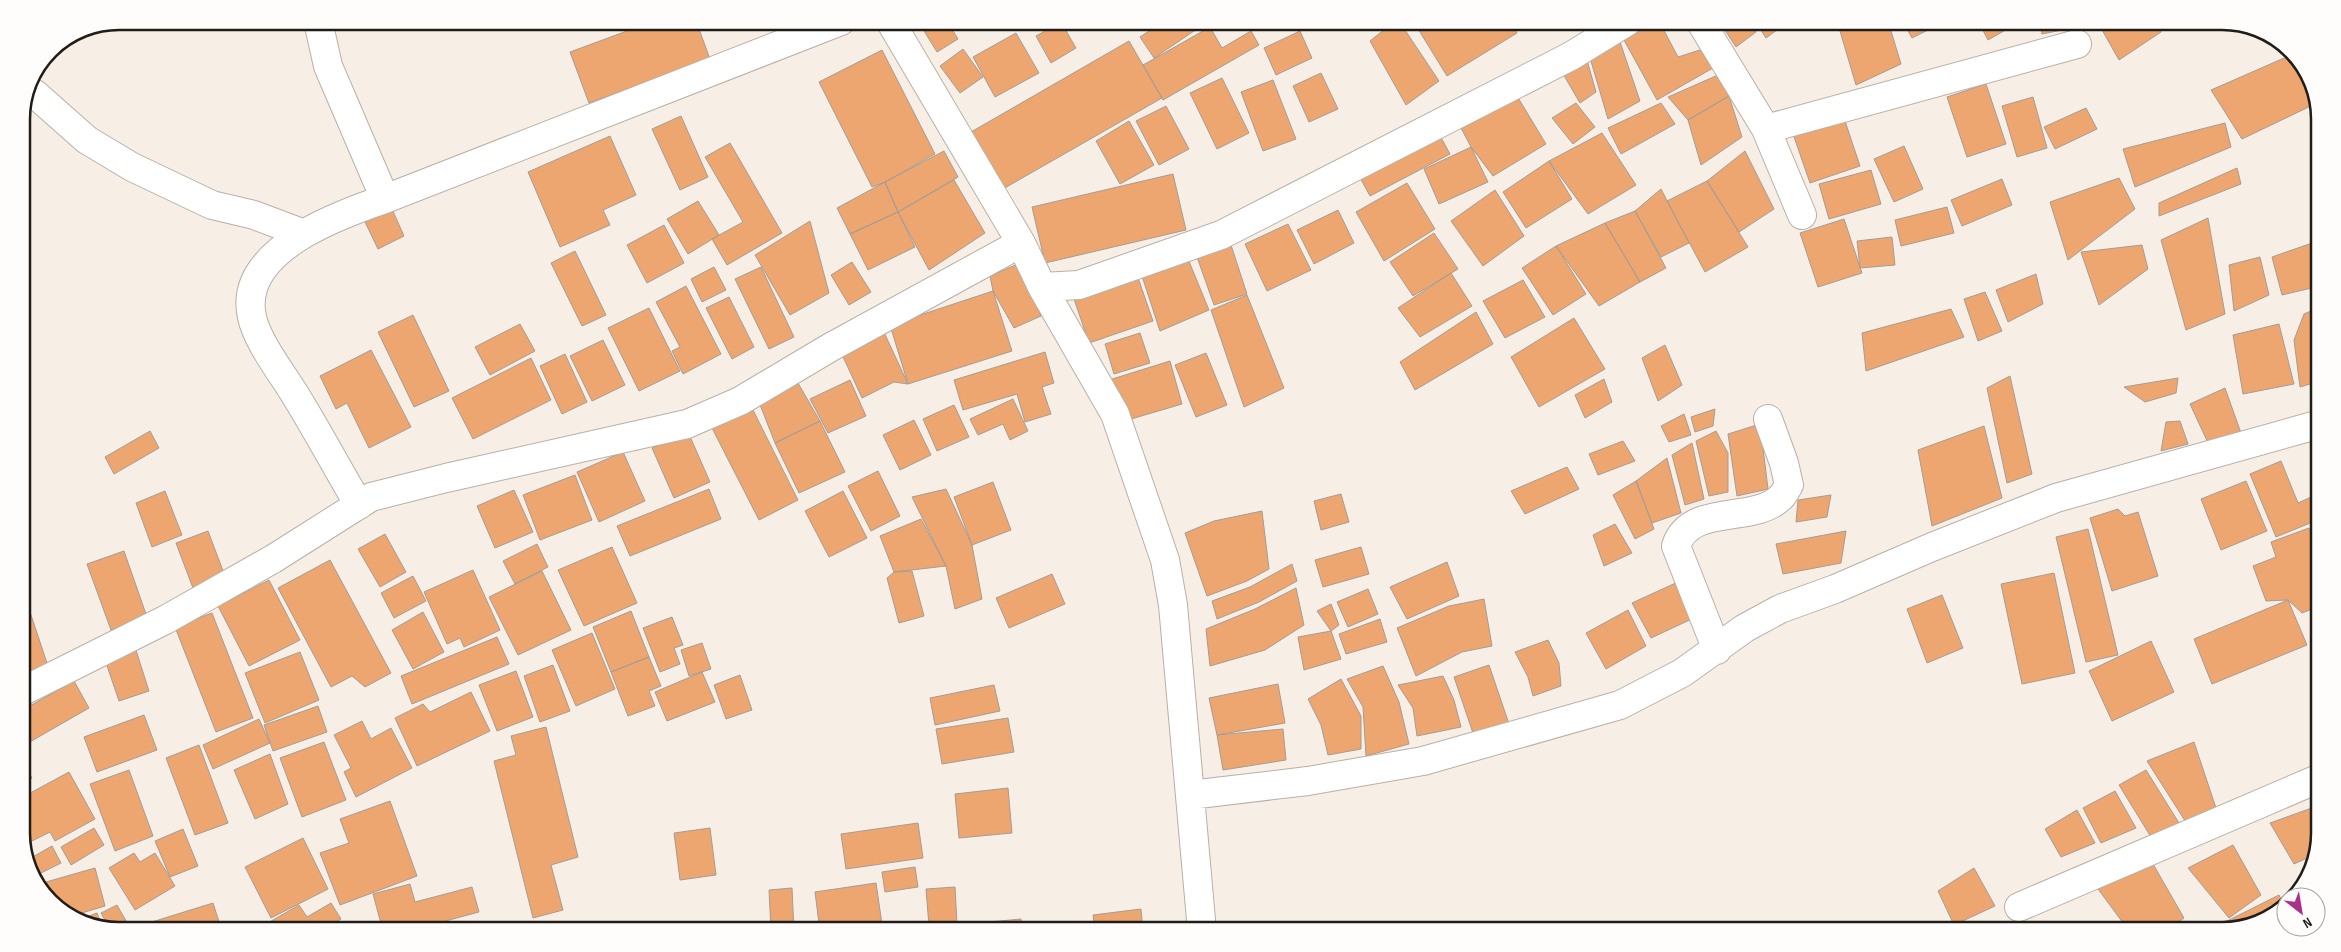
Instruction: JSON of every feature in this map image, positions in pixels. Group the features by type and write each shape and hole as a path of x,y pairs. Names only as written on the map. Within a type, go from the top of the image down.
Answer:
{"street":[{"path":"320,30 328,66 385,199"},
{"path":"359,505 269,353 252,319 250,296 261,273 302,233 338,215 385,199 818,30"},
{"path":"895,30 1021,242 1042,287 1115,414 1165,560 1173,605 1201,922"},
{"path":"1042,287 1079,285 1221,236 1554,65 1613,30"},
{"path":"1706,30 1766,129 1802,215"},
{"path":"1766,129 2077,44"},
{"path":"34,93 87,140 132,167 212,204 254,215 302,233"},
{"path":"30,688 190,606 273,559 371,497 446,478 686,424 740,401 831,346 1021,242"},
{"path":"1717,650 1676,546 1680,536 1701,521 1768,505 1780,498 1789,485 1784,463 1768,419"},
{"path":"1190,795 1308,781 1423,761 1620,705 1682,673 1717,650 1745,628 1780,609 1836,589 1932,547 2056,498 2311,427"},
{"path":"2019,907 2311,782"}],"building":[{"path":"630,30 699,30 710,59 589,103 570,52"},
{"path":"924,30 952,30 958,39 937,52"},
{"path":"1047,30 1066,30 1076,48 1051,63 1036,36"},
{"path":"1150,30 1196,30 1154,58 1140,37"},
{"path":"1205,30 1212,30 1222,48 1251,31 1259,45 1163,100 1143,65"},
{"path":"1384,30 1405,30 1439,81 1406,105 1370,41"},
{"path":"1419,30 1515,30 1517,33 1447,76"},
{"path":"1664,30 1678,57 1703,49 1713,68 1657,100 1619,31"},
{"path":"1725,30 1755,30 1756,32 1736,47"},
{"path":"1761,30 1777,30 1766,38"},
{"path":"1840,30 1891,30 1901,64 1856,85"},
{"path":"1908,30 1928,30 1912,38"},
{"path":"1983,30 2006,30 1988,40"},
{"path":"2041,30 2062,30 2042,34"},
{"path":"2102,30 2160,30 2161,32 2119,60"},
{"path":"1300,31 1312,58 1276,75 1264,48"},
{"path":"1016,33 1039,73 995,97 973,57"},
{"path":"1618,36 1640,101 1608,119 1588,51"},
{"path":"1129,41 1162,98 996,193 964,136"},
{"path":"963,49 983,77 960,93 940,66"},
{"path":"882,50 935,154 885,182 872,187 819,82"},
{"path":"1585,53 1596,92 1580,103 1559,67"},
{"path":"2286,57 2302,80 2310,106 2242,139 2211,90"},
{"path":"1321,73 1338,109 1309,122 1293,86"},
{"path":"1718,75 1729,96 1688,120 1668,97"},
{"path":"1222,78 1249,133 1217,149 1190,93"},
{"path":"1273,80 1296,139 1263,151 1241,92"},
{"path":"1986,84 2006,144 1967,157 1947,97"},
{"path":"1517,96 1546,144 1493,176 1471,147 1460,126"},
{"path":"1729,96 1742,137 1701,165 1688,120"},
{"path":"2033,97 2047,148 2017,157 2002,106"},
{"path":"1576,103 1595,127 1573,144 1552,118"},
{"path":"1661,103 1675,124 1621,154 1608,128"},
{"path":"1166,106 1189,149 1159,165 1136,121"},
{"path":"2086,108 2097,129 2055,149 2044,127"},
{"path":"1843,115 1860,166 1810,183 1792,131"},
{"path":"681,116 708,177 680,190 652,129"},
{"path":"1129,121 1154,165 1120,184 1096,141"},
{"path":"2225,123 2231,147 2135,187 2123,149"},
{"path":"1438,132 1450,154 1370,196 1358,174"},
{"path":"1602,133 1636,185 1588,214 1549,161"},
{"path":"610,136 636,195 603,210 610,225 560,247 528,172"},
{"path":"730,143 782,233 727,265 712,239 743,222 705,157"},
{"path":"1904,146 1923,189 1894,202 1874,159"},
{"path":"1471,147 1488,182 1439,204 1424,169"},
{"path":"944,151 958,177 898,212 885,182"},
{"path":"1745,151 1774,209 1739,232 1707,181"},
{"path":"1549,161 1572,199 1526,228 1503,192"},
{"path":"2237,168 2241,184 2159,216 2159,203"},
{"path":"1871,170 1881,204 1829,219 1819,184"},
{"path":"1173,174 1186,230 1045,263 1032,207"},
{"path":"2119,178 2135,209 2068,260 2050,202"},
{"path":"2002,179 2012,205 1962,226 1951,200"},
{"path":"954,180 985,233 929,270 898,212"},
{"path":"1707,181 1748,247 1705,272 1667,201"},
{"path":"885,182 898,212 850,234 837,208"},
{"path":"1407,183 1435,229 1384,261 1356,212"},
{"path":"1661,189 1689,243 1661,257 1635,211"},
{"path":"1495,190 1524,236 1483,266 1451,221"},
{"path":"698,201 719,235 688,254 667,219"},
{"path":"1947,207 1954,233 1901,246 1895,220"},
{"path":"392,209 404,236 378,249 365,222"},
{"path":"1338,210 1354,243 1314,264 1297,230"},
{"path":"1635,211 1666,268 1640,282 1605,223"},
{"path":"898,212 915,247 868,270 850,234"},
{"path":"2208,218 2225,314 2186,330 2161,240"},
{"path":"1844,219 1862,273 1818,287 1800,233"},
{"path":"810,221 829,293 790,315 755,255"},
{"path":"1605,223 1640,282 1599,306 1556,246"},
{"path":"1288,224 1311,270 1267,291 1245,244"},
{"path":"664,225 684,263 647,283 627,245"},
{"path":"1434,233 1458,269 1413,296 1390,262"},
{"path":"1892,237 1895,265 1860,268 1857,241"},
{"path":"2311,243 2311,288 2282,295 2272,257"},
{"path":"1231,245 1247,294 1214,305 1197,257"},
{"path":"2142,245 2148,269 2099,305 2081,252"},
{"path":"1556,246 1586,294 1553,315 1522,268"},
{"path":"575,251 606,315 582,326 551,263"},
{"path":"1186,254 1209,310 1160,331 1140,270"},
{"path":"2260,257 2269,295 2234,311 2229,265"},
{"path":"852,262 871,292 849,305 831,275"},
{"path":"1018,264 1041,316 1014,328 993,291 990,276"},
{"path":"714,267 726,290 702,302 691,279"},
{"path":"761,267 794,337 769,349 735,279"},
{"path":"1136,272 1153,321 1089,343 1072,293"},
{"path":"1451,273 1472,306 1420,337 1398,308"},
{"path":"2036,274 2043,304 2008,322 1996,290"},
{"path":"1523,280 1545,317 1505,338 1483,301"},
{"path":"686,286 721,354 683,374 672,351 680,347 656,302"},
{"path":"993,291 1012,351 908,384 890,325"},
{"path":"1985,292 2002,331 1978,341 1964,299"},
{"path":"1247,295 1284,388 1244,407 1211,310"},
{"path":"729,297 754,347 732,359 706,308"},
{"path":"649,308 680,371 639,391 608,328"},
{"path":"1951,309 1964,337 1866,371 1862,333"},
{"path":"2311,311 2311,384 2300,387 2294,340 2304,314"},
{"path":"1476,312 1493,344 1415,390 1400,362"},
{"path":"413,315 449,391 414,407 378,332"},
{"path":"1574,318 1605,369 1539,407 1511,357"},
{"path":"520,324 535,351 490,375 475,347"},
{"path":"2279,324 2294,384 2243,394 2233,335"},
{"path":"882,328 908,384 894,382 862,398 839,348"},
{"path":"1140,333 1150,363 1114,374 1105,344"},
{"path":"603,340 625,385 592,401 570,356"},
{"path":"1665,345 1682,385 1658,401 1642,358"},
{"path":"371,350 411,427 369,448 347,403 336,409 320,376"},
{"path":"1045,352 1054,383 1042,387 1051,414 1025,422 1017,394 963,410 954,380"},
{"path":"1206,353 1227,405 1196,417 1175,365"},
{"path":"565,354 587,402 562,414 540,366"},
{"path":"531,358 551,400 473,439 452,398"},
{"path":"1170,361 1182,404 1121,422 1109,380"},
{"path":"2010,376 2032,474 2007,483 1987,388"},
{"path":"795,378 820,421 775,443 757,397"},
{"path":"2178,378 2176,393 2145,402 2124,387"},
{"path":"1604,379 1612,402 1585,418 1575,395"},
{"path":"850,380 866,416 828,433 810,399"},
{"path":"2225,388 2241,433 2209,445 2190,404"},
{"path":"1013,399 1028,431 1010,440 1003,424 978,435 970,419"},
{"path":"954,405 969,437 937,451 923,419"},
{"path":"752,408 798,500 759,520 712,428"},
{"path":"1715,409 1713,426 1695,432 1691,417"},
{"path":"1684,414 1691,435 1669,442 1661,426"},
{"path":"914,420 931,455 900,470 883,435"},
{"path":"820,421 845,472 799,493 775,443"},
{"path":"2180,421 2188,444 2161,451 2166,422"},
{"path":"1760,424 1768,489 1737,496 1728,434"},
{"path":"1984,426 2002,498 1932,526 1918,450"},
{"path":"150,431 159,448 114,474 105,457"},
{"path":"1716,431 1728,453 1728,492 1709,496 1696,441"},
{"path":"688,432 710,482 674,498 652,448"},
{"path":"1623,441 1635,461 1598,475 1589,454"},
{"path":"1692,443 1704,499 1685,505 1672,455"},
{"path":"623,452 645,501 599,522 577,472"},
{"path":"1667,458 1681,513 1652,523 1636,481"},
{"path":"2281,461 2298,503 2311,497 2311,523 2276,537 2250,474"},
{"path":"1567,467 1579,489 1525,514 1511,491"},
{"path":"878,471 900,516 871,531 848,486"},
{"path":"575,475 592,520 540,540 523,495"},
{"path":"1636,481 1654,529 1635,539 1613,495"},
{"path":"2246,481 2267,531 2221,550 2201,499"},
{"path":"993,482 1011,530 972,545 954,497"},
{"path":"709,489 721,519 630,556 617,526"},
{"path":"946,489 972,545 982,599 955,609 946,566 912,497"},
{"path":"514,490 533,532 495,548 477,506"},
{"path":"165,491 182,535 152,547 136,503"},
{"path":"843,491 867,538 829,557 805,511"},
{"path":"1341,494 1349,522 1321,530 1314,501"},
{"path":"1831,495 1827,517 1796,522 1798,500"},
{"path":"2118,509 2125,516 2138,512 2158,576 2112,591 2090,518"},
{"path":"1262,511 1269,569 1247,581 1207,596 1185,533 1214,521"},
{"path":"921,519 946,566 894,572 880,536"},
{"path":"1615,524 1632,553 1604,566 1593,535"},
{"path":"2309,528 2311,533 2311,610 2302,613 2288,600 2266,601 2253,566 2276,557 2271,542"},
{"path":"2088,529 2118,655 2086,662 2056,537"},
{"path":"208,531 228,584 196,596 176,543"},
{"path":"1846,531 1841,563 1783,574 1776,544"},
{"path":"385,534 406,572 380,587 358,549"},
{"path":"537,544 548,567 515,584 503,561"},
{"path":"612,547 637,603 584,626 558,570"},
{"path":"1361,547 1369,574 1323,587 1315,560"},
{"path":"124,551 147,617 111,630 87,564"},
{"path":"330,560 391,673 365,687 352,676 331,687 278,588"},
{"path":"1447,562 1459,596 1407,619 1390,587"},
{"path":"1292,564 1297,581 1259,602 1217,619 1212,601 1250,587"},
{"path":"473,570 500,630 464,647 460,638 447,644 424,592"},
{"path":"542,571 571,630 518,655 489,597"},
{"path":"912,571 924,616 899,623 887,578 894,572"},
{"path":"2054,573 2075,673 2022,684 2001,584"},
{"path":"1052,574 1065,604 1009,628 996,598"},
{"path":"413,576 426,601 394,618 381,593"},
{"path":"269,580 300,640 249,666 218,606"},
{"path":"1680,581 1696,617 1651,638 1632,603"},
{"path":"1296,588 1304,625 1265,650 1210,666 1206,629 1255,609"},
{"path":"1368,589 1378,614 1348,627 1337,602"},
{"path":"1942,595 1963,648 1927,663 1907,609"},
{"path":"1484,599 1492,646 1462,652 1416,676 1397,628 1449,606"},
{"path":"2288,600 2307,645 2212,684 2194,639"},
{"path":"1331,604 1339,625 1331,631 1317,611"},
{"path":"1628,610 1646,646 1606,669 1586,633"},
{"path":"631,611 649,657 611,672 593,627"},
{"path":"30,612 49,669 30,675"},
{"path":"423,612 444,652 413,669 392,630"},
{"path":"212,613 253,718 216,732 175,627"},
{"path":"672,617 683,645 674,648 680,664 660,672 643,628"},
{"path":"1380,619 1387,642 1346,654 1339,634"},
{"path":"1331,631 1341,659 1304,670 1298,637"},
{"path":"592,633 615,689 576,706 552,650"},
{"path":"497,637 509,664 412,704 401,676"},
{"path":"1548,640 1559,663 1561,686 1533,696 1528,677 1515,652"},
{"path":"2151,641 2174,692 2112,721 2089,671"},
{"path":"702,643 711,669 689,676 681,650"},
{"path":"134,644 149,691 119,701 103,654"},
{"path":"300,652 319,700 265,723 245,673"},
{"path":"649,657 661,686 649,691 655,706 628,716 611,672"},
{"path":"553,665 570,711 540,722 524,676"},
{"path":"1489,665 1509,724 1474,736 1454,677"},
{"path":"1383,666 1399,702 1409,744 1366,756 1363,707 1347,679"},
{"path":"516,671 533,717 497,731 479,685"},
{"path":"702,672 715,702 667,721 655,692"},
{"path":"740,675 752,710 726,719 714,685"},
{"path":"1443,676 1454,700 1461,727 1417,736 1413,708 1398,685"},
{"path":"1341,679 1361,716 1361,749 1328,755 1321,725 1308,699"},
{"path":"74,681 89,708 30,742 30,706"},
{"path":"1278,684 1285,723 1217,735 1209,698"},
{"path":"994,685 1000,711 935,725 930,698"},
{"path":"471,692 490,731 417,766 395,718 423,704 430,712"},
{"path":"318,706 327,732 273,751 264,725"},
{"path":"144,715 157,750 97,772 84,737"},
{"path":"1008,718 1014,752 942,764 936,729"},
{"path":"259,719 270,743 213,769 203,745"},
{"path":"362,721 371,739 391,728 412,768 356,797 344,772 351,768 334,735"},
{"path":"546,727 578,857 551,865 563,910 533,918 494,761 516,755 511,736"},
{"path":"1283,729 1286,760 1223,770 1217,735"},
{"path":"324,742 346,800 302,817 280,758"},
{"path":"2194,742 2217,811 2189,827 2147,761"},
{"path":"199,745 228,823 195,835 166,758"},
{"path":"270,754 288,804 255,819 234,770"},
{"path":"129,770 153,836 115,851 90,784"},
{"path":"2146,770 2179,823 2151,837 2119,785"},
{"path":"69,772 95,819 55,841 50,832 30,842 30,793"},
{"path":"1008,788 1012,833 959,838 955,794"},
{"path":"2115,791 2136,828 2101,843 2083,808"},
{"path":"390,801 417,876 340,905 320,853 349,843 340,819"},
{"path":"2311,808 2311,839 2307,858 2294,864 2270,823"},
{"path":"2077,810 2095,843 2061,857 2045,829"},
{"path":"918,823 923,858 846,869 841,834"},
{"path":"94,828 104,845 71,865 61,847"},
{"path":"710,828 716,875 680,880 674,833"},
{"path":"183,829 198,866 170,877 155,841"},
{"path":"303,838 328,889 271,918 245,867"},
{"path":"2233,845 2261,895 2229,918 2188,868"},
{"path":"52,846 61,863 40,874 34,856"},
{"path":"134,853 140,862 155,853 175,886 135,910 109,868"},
{"path":"2149,857 2184,918 2178,922 2122,922 2098,889"},
{"path":"915,867 918,887 885,892 882,872"},
{"path":"95,868 105,906 81,913 60,900 45,882"},
{"path":"1974,868 1995,906 1960,922 1953,922 1938,891"},
{"path":"876,883 882,922 819,922 815,892"},
{"path":"410,884 415,902 472,887 479,912 442,922 381,922 373,894"},
{"path":"955,887 957,922 929,922 926,889"},
{"path":"792,888 794,922 771,922 769,890"},
{"path":"2276,896 2276,904 2261,913 2226,922"},
{"path":"213,903 219,922 152,922"},
{"path":"331,903 341,919 336,922 270,922 299,905 307,917"},
{"path":"117,905 127,922 105,921 101,913"},
{"path":"1141,909 1142,922 1094,922 1093,915"},
{"path":"97,913 99,920 96,919 88,916"},
{"path":"1021,919 1021,922 989,922"}]}
